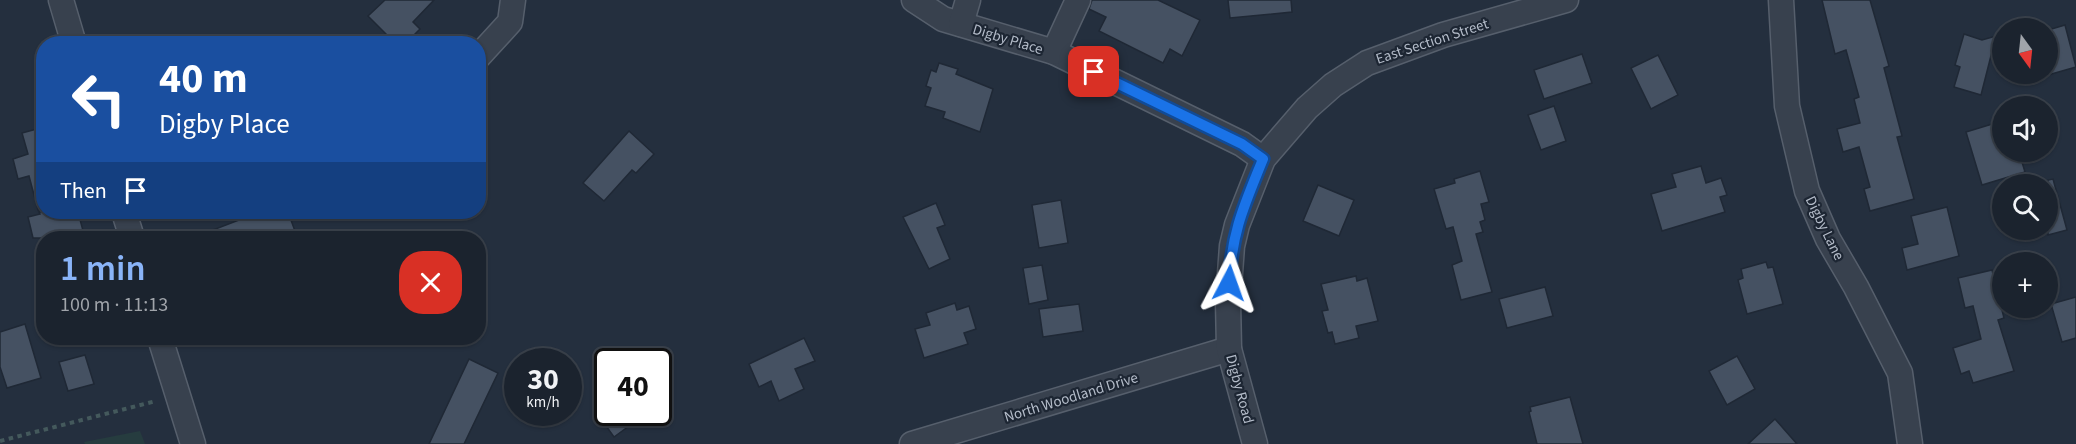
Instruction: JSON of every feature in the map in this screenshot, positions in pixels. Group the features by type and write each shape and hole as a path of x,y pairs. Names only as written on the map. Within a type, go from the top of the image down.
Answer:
{"street":[{"path":"61,0 72,36"},
{"path":"486,48 510,22 513,0"},
{"name":"Digby Place","path":"914,0 943,19 1054,52 1242,144 1263,159"},
{"path":"961,24 968,0"},
{"path":"1054,52 1078,0"},
{"name":"East Section Street","path":"1263,159 1307,108 1333,85 1367,63 1443,35 1566,0"},
{"name":"Digby Lane","path":"1781,0 1787,106 1807,190 1828,239 1856,287 1900,373 1910,444"},
{"name":"Digby Road","path":"1255,444 1230,349 1228,301 1236,225 1263,159"},
{"path":"162,345 193,444"},
{"name":"North Woodland Drive","path":"912,444 1230,349"}],"path":[{"path":"0,441 177,395"}],"green space":[{"path":"140,431 145,444 85,444 84,442"}],"building":[{"path":"385,0 434,0 413,22 420,29 413,36 388,36 368,16"},
{"path":"1092,0 1158,0 1200,20 1182,56 1170,49 1163,63 1099,31 1106,17 1089,9"},
{"path":"1228,0 1291,0 1292,12 1230,18"},
{"path":"1822,0 1870,0 1889,66 1884,68 1902,136 1897,137 1914,199 1870,211 1864,189 1870,187 1859,147 1843,152 1837,129 1860,123 1854,99 1859,97 1846,50 1835,54"},
{"path":"2065,25 2076,67 2058,72 2058,27"},
{"path":"1964,34 1982,40 1992,37 1992,52 1981,95 1954,87 1960,67 1955,65"},
{"path":"1582,54 1592,83 1544,99 1534,70"},
{"path":"1658,55 1678,95 1651,109 1631,68"},
{"path":"939,63 958,69 956,74 993,89 980,132 943,118 945,112 925,106 931,88 926,86 931,70 936,72"},
{"path":"1554,106 1566,141 1541,150 1528,115"},
{"path":"1992,124 1992,162 2022,162 2025,172 1992,174 1992,182 1982,185 1966,132"},
{"path":"36,129 36,202 29,176 18,179 13,159 28,154 22,133"},
{"path":"629,131 654,154 636,173 632,170 604,201 583,183"},
{"path":"1701,166 1706,183 1721,178 1727,195 1720,197 1725,212 1662,231 1651,194 1676,187 1672,174"},
{"path":"1480,171 1489,202 1481,204 1485,220 1480,222 1483,232 1476,234 1492,292 1461,300 1452,265 1462,261 1453,227 1446,229 1434,189 1455,183 1454,179"},
{"path":"1318,185 1354,200 1339,236 1303,221"},
{"path":"2058,197 2067,230 2058,232"},
{"path":"1061,200 1068,243 1039,248 1032,205"},
{"path":"936,203 945,225 937,228 950,259 929,269 903,217"},
{"path":"1947,207 1959,256 1907,270 1902,248 1918,244 1911,216"},
{"path":"36,215 36,219 80,219 83,231 36,231 36,238 33,238 28,217"},
{"path":"242,219 291,219 295,231 210,231"},
{"path":"1766,262 1768,268 1773,267 1783,304 1747,314 1738,280 1743,278 1741,269"},
{"path":"1042,265 1048,300 1029,304 1023,268"},
{"path":"1992,270 1992,318 2004,318 1998,320 2014,371 1973,383 1969,371 1961,374 1953,348 1981,339 1973,306 1965,308 1958,278"},
{"path":"1356,276 1357,281 1367,278 1378,321 1356,326 1359,338 1335,344 1332,332 1328,333 1322,311 1328,310 1321,284"},
{"path":"1545,287 1553,316 1507,328 1499,299"},
{"path":"2076,297 2076,338 2062,342 2055,318 2058,318 2058,302"},
{"path":"955,303 957,310 969,306 976,329 964,333 968,344 924,358 915,329 930,325 926,313"},
{"path":"1079,304 1083,331 1043,337 1039,309"},
{"path":"25,324 41,378 7,388 0,367 0,332"},
{"path":"804,338 815,361 795,369 804,389 779,401 771,381 759,387 749,364"},
{"path":"85,355 94,384 68,391 59,362"},
{"path":"1737,356 1755,389 1727,405 1709,371"},
{"path":"469,359 498,373 464,444 429,444"},
{"path":"1570,397 1583,444 1537,444 1529,412 1530,407"},
{"path":"1775,419 1797,444 1748,444"},
{"path":"606,426 629,426 614,437"}],"route":[{"path":"1094,72 1242,144 1263,159 1236,225 1229,283"}]}
